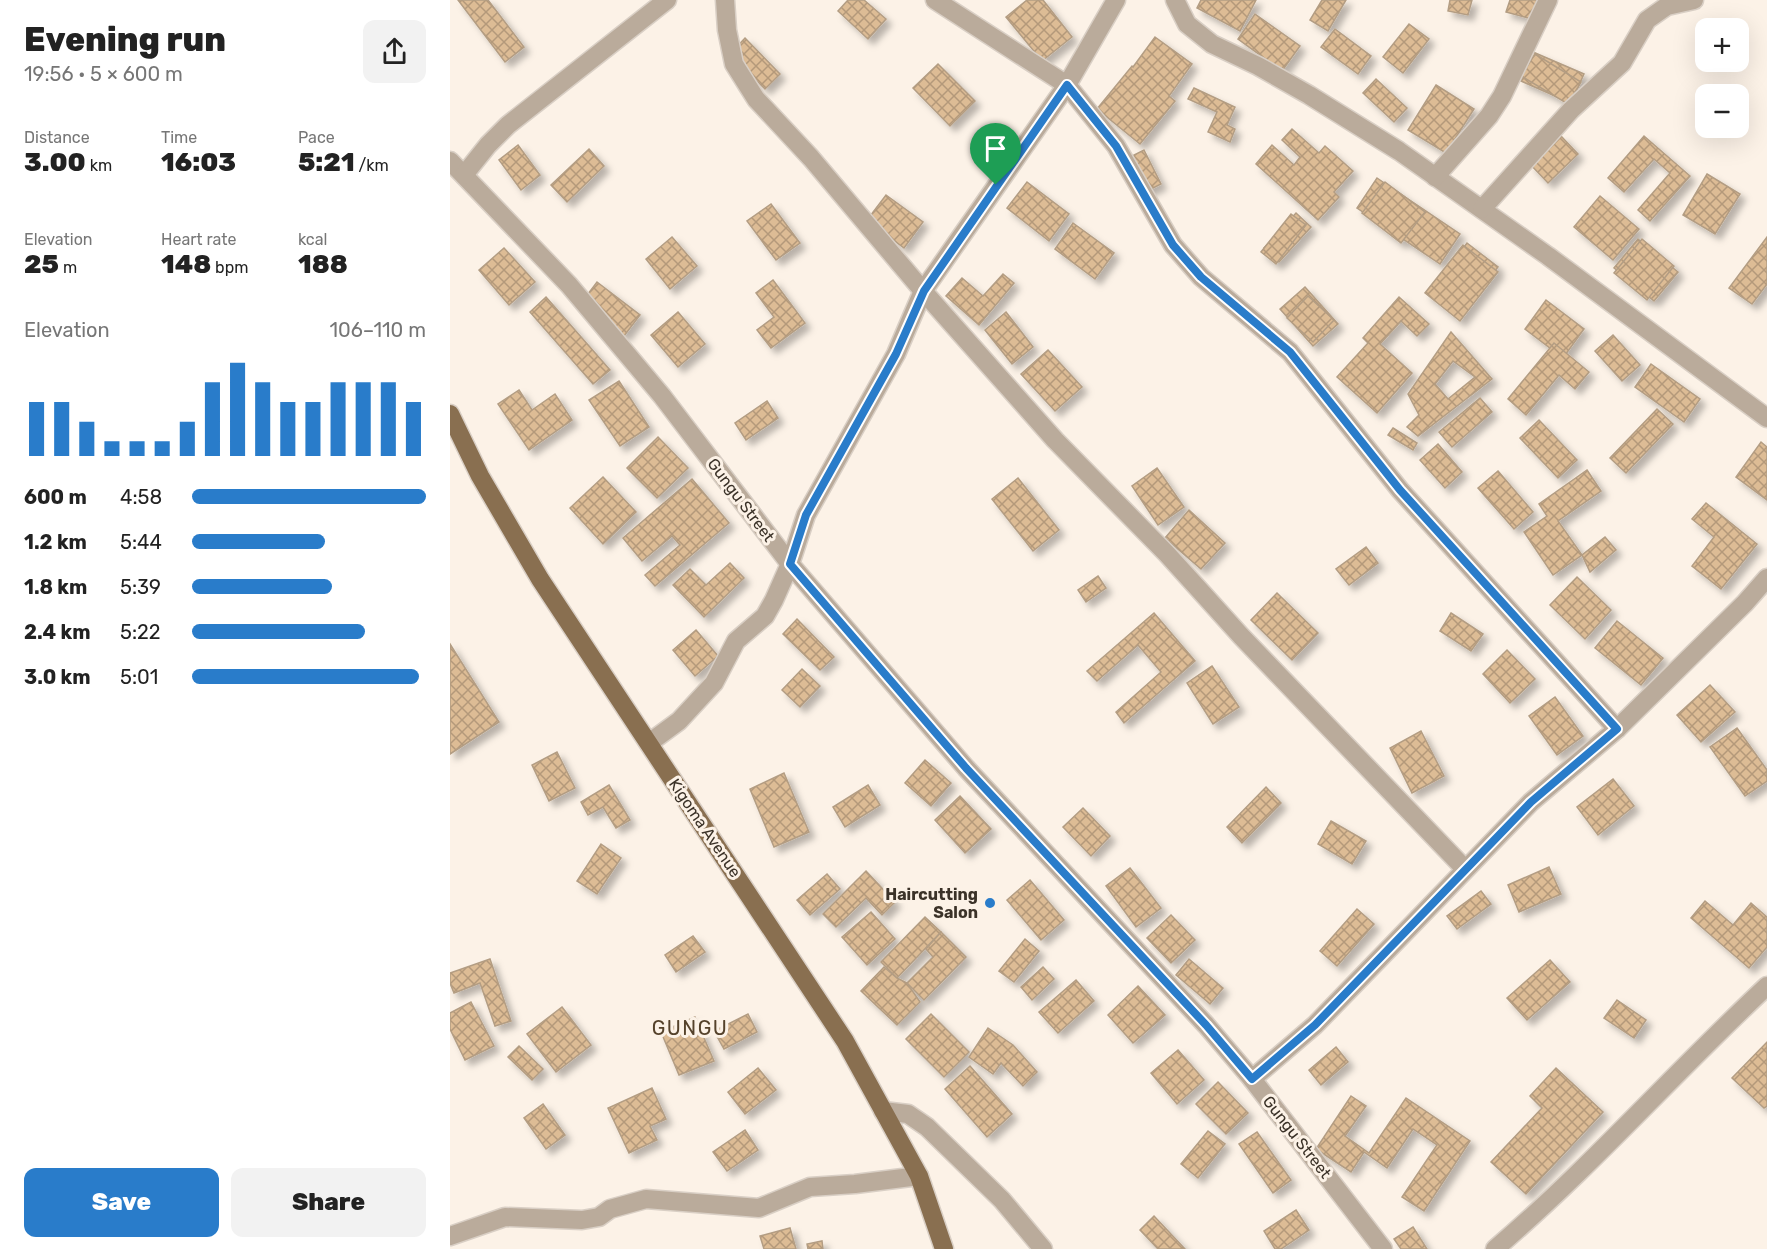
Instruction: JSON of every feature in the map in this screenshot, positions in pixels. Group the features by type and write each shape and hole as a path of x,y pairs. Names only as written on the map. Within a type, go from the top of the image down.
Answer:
{"main road":[{"name":"Kigoma Avenue","path":"450,414 480,476 540,579 845,1041 919,1176 944,1249"}],"street":[{"path":"464,175 488,145 508,125 667,0"},
{"path":"725,0 727,30 734,64 756,99 811,158 1055,440 1167,554 1241,636 1465,869"},
{"path":"934,0 1067,85 1116,146 1173,245 1201,277 1290,352 1400,490 1617,729"},
{"path":"649,743 680,721 714,682 736,641 765,616 790,564 806,515 896,354 924,291 1067,85 1116,0"},
{"path":"1175,0 1187,24 1212,44 1309,95 1399,151 1767,418"},
{"path":"1435,177 1489,116 1502,96 1548,0"},
{"path":"1482,209 1571,110 1622,63 1647,20 1667,6 1694,0"},
{"name":"Gungu Street","path":"450,161 569,285 662,396 790,564 966,768 1206,1025 1252,1079 1383,1249"},
{"path":"1252,1079 1315,1025 1531,802 1617,729 1745,603 1767,578"},
{"path":"1495,1249 1623,1129 1714,1036 1767,986"},
{"path":"883,1111 908,1114 927,1127 1002,1200 1043,1249"},
{"path":"450,1236 505,1217 582,1220 598,1217 610,1209 646,1199 674,1200 734,1208 759,1208 810,1187 919,1176"}],"building":[{"path":"458,0 488,0 524,47 505,62"},
{"path":"848,0 864,0 886,19 868,39 838,11"},
{"path":"1027,0 1043,0 1072,37 1042,61 1006,17"},
{"path":"1201,0 1256,0 1240,31 1197,8"},
{"path":"1322,0 1346,0 1328,31 1310,20"},
{"path":"1450,0 1472,0 1468,15 1448,11"},
{"path":"1510,0 1537,0 1532,19 1506,12"},
{"path":"1255,14 1300,46 1282,71 1238,39"},
{"path":"1409,24 1429,39 1403,73 1383,57"},
{"path":"1335,29 1371,56 1358,74 1321,47"},
{"path":"1155,37 1192,64 1169,96 1175,101 1140,144 1097,109"},
{"path":"745,38 780,74 765,89 730,54"},
{"path":"1533,52 1584,74 1571,103 1521,81"},
{"path":"1535,54 1581,82 1568,104 1521,76"},
{"path":"938,64 975,101 950,126 913,88"},
{"path":"1376,79 1407,108 1394,122 1363,93"},
{"path":"1436,85 1474,109 1446,153 1408,130"},
{"path":"1194,88 1235,107 1227,125 1235,129 1230,142 1208,132 1217,112 1188,99"},
{"path":"1292,129 1319,153 1325,146 1353,171 1334,192 1339,197 1318,220 1256,164 1272,145 1294,165 1300,157 1282,140"},
{"path":"1561,136 1578,154 1548,183 1530,164"},
{"path":"1644,136 1690,176 1650,221 1638,210 1670,173 1654,159 1624,192 1608,178"},
{"path":"518,145 540,175 521,190 499,160"},
{"path":"589,149 604,166 567,202 551,185"},
{"path":"1144,150 1161,184 1145,192 1128,158"},
{"path":"1707,174 1740,194 1715,234 1683,215"},
{"path":"1377,178 1460,234 1440,264 1357,208"},
{"path":"1027,182 1069,214 1049,241 1007,208"},
{"path":"1385,182 1425,212 1401,243 1362,213"},
{"path":"886,195 923,222 904,248 867,220"},
{"path":"1600,196 1639,229 1613,260 1574,227"},
{"path":"771,204 800,243 776,260 747,221"},
{"path":"1296,213 1311,227 1279,262 1264,248"},
{"path":"1291,214 1306,225 1276,264 1261,252"},
{"path":"1073,223 1114,253 1095,279 1055,249"},
{"path":"672,237 697,266 670,289 646,259"},
{"path":"1767,237 1767,284 1752,304 1729,288"},
{"path":"1638,239 1678,272 1654,301 1614,268"},
{"path":"1642,239 1674,266 1647,300 1614,273"},
{"path":"1467,243 1498,267 1461,315 1430,291"},
{"path":"1463,245 1498,272 1460,321 1425,293"},
{"path":"504,248 535,282 509,305 479,270"},
{"path":"1003,274 1014,283 979,325 946,296 962,278 983,296"},
{"path":"773,280 805,323 771,348 757,330 774,317 756,293"},
{"path":"597,282 640,315 624,336 581,303"},
{"path":"1305,287 1338,324 1313,346 1280,309"},
{"path":"1308,296 1334,320 1313,342 1287,318"},
{"path":"546,297 610,370 593,384 530,312"},
{"path":"1399,297 1429,324 1417,336 1401,321 1380,344 1412,373 1377,413 1337,377 1368,343 1363,338"},
{"path":"1546,300 1584,329 1563,358 1525,329"},
{"path":"678,312 705,344 678,367 651,335"},
{"path":"1006,312 1033,347 1012,364 985,330"},
{"path":"1451,332 1492,379 1418,436 1407,427 1419,415 1408,394","holes":["1453,361 1475,377 1448,399 1435,384"]},
{"path":"1613,335 1640,365 1622,381 1595,351"},
{"path":"1554,343 1589,372 1575,389 1559,375 1526,415 1508,399"},
{"path":"1048,350 1082,387 1055,411 1021,374"},
{"path":"1651,364 1700,399 1684,422 1635,387"},
{"path":"619,381 649,427 620,446 589,400"},
{"path":"519,390 532,410 555,394 572,420 529,450 498,404"},
{"path":"1480,398 1492,412 1452,447 1439,432"},
{"path":"767,401 778,418 746,440 735,423"},
{"path":"1657,409 1673,424 1626,473 1610,458"},
{"path":"1539,420 1577,460 1558,478 1520,438"},
{"path":"1393,428 1417,443 1413,450 1388,435"},
{"path":"658,437 688,468 657,498 627,468"},
{"path":"1761,442 1767,447 1767,500 1736,477"},
{"path":"1438,444 1462,472 1445,488 1420,460"},
{"path":"1157,468 1184,507 1158,525 1132,486"},
{"path":"1587,470 1601,491 1558,521 1582,555 1553,575 1524,532 1547,516 1539,504"},
{"path":"1498,471 1533,512 1514,529 1478,488"},
{"path":"603,477 636,512 603,544 570,508"},
{"path":"1018,478 1059,530 1033,551 992,499"},
{"path":"692,479 729,523 655,586 645,575 680,545 672,536 642,561 623,538"},
{"path":"1706,503 1757,544 1721,589 1692,566 1714,537 1692,519"},
{"path":"1189,510 1225,543 1201,569 1165,538"},
{"path":"1605,537 1616,550 1590,572 1582,555"},
{"path":"1366,547 1378,563 1349,585 1336,569"},
{"path":"730,563 744,578 704,617 673,585 690,569 706,585"},
{"path":"1098,576 1106,588 1086,602 1078,590"},
{"path":"1577,577 1611,610 1585,639 1550,605"},
{"path":"1277,593 1318,633 1292,660 1251,620"},
{"path":"1154,613 1195,661 1124,723 1116,712 1161,672 1138,645 1097,681 1087,671"},
{"path":"1451,613 1483,634 1471,651 1440,631"},
{"path":"797,619 834,657 820,670 783,634"},
{"path":"1617,621 1663,658 1641,685 1595,648"},
{"path":"696,630 718,656 695,676 673,650"},
{"path":"450,644 499,722 450,754"},
{"path":"1507,650 1535,679 1510,703 1483,674"},
{"path":"1212,666 1239,707 1213,724 1187,683"},
{"path":"802,669 820,686 800,707 782,690"},
{"path":"1710,685 1735,712 1701,742 1677,715"},
{"path":"1555,697 1583,736 1557,755 1529,716"},
{"path":"1737,728 1767,770 1767,781 1745,796 1710,747"},
{"path":"1421,731 1444,776 1412,793 1390,748"},
{"path":"557,752 575,788 549,801 532,765"},
{"path":"925,760 951,783 931,806 905,783"},
{"path":"784,773 809,832 774,847 750,789"},
{"path":"1613,779 1634,806 1598,835 1577,807"},
{"path":"609,785 630,820 616,828 603,807 588,815 581,802"},
{"path":"868,785 880,805 845,827 833,807"},
{"path":"1266,787 1281,803 1242,843 1227,827"},
{"path":"960,796 991,829 965,853 935,820"},
{"path":"1083,808 1110,836 1091,856 1063,827"},
{"path":"1331,821 1366,841 1352,864 1318,844"},
{"path":"601,844 621,858 597,894 577,881"},
{"path":"1549,867 1561,894 1519,912 1508,885"},
{"path":"1130,868 1161,908 1136,927 1106,886"},
{"path":"866,871 895,902 882,915 866,898 836,927 823,914"},
{"path":"827,874 840,889 810,915 797,900"},
{"path":"1030,880 1064,920 1041,940 1007,900"},
{"path":"1481,891 1491,904 1457,929 1447,916"},
{"path":"1705,901 1733,925 1751,903 1767,917 1767,947 1749,968 1691,918"},
{"path":"1357,909 1374,924 1337,966 1320,951"},
{"path":"871,912 895,939 867,965 842,937"},
{"path":"1171,915 1195,940 1171,963 1147,938"},
{"path":"925,917 941,932 897,978 881,962"},
{"path":"941,932 966,957 924,1000 907,983 933,957 926,949"},
{"path":"693,936 705,952 676,972 665,955"},
{"path":"1025,939 1039,951 1014,982 999,971"},
{"path":"490,959 511,1021 495,1026 480,983 454,993 450,983 450,973"},
{"path":"1189,959 1223,988 1210,1004 1176,975"},
{"path":"1550,960 1570,982 1527,1020 1507,998"},
{"path":"884,967 907,983 920,1002 897,1025 861,991"},
{"path":"1043,967 1054,979 1032,1000 1021,987"},
{"path":"1076,980 1094,1001 1058,1033 1039,1012"},
{"path":"1138,986 1165,1015 1133,1043 1108,1015"},
{"path":"1617,1000 1646,1020 1634,1038 1604,1018"},
{"path":"471,1002 494,1046 465,1060 450,1029 450,1013"},
{"path":"562,1007 591,1045 556,1072 527,1034"},
{"path":"748,1014 757,1032 724,1049 714,1031"},
{"path":"931,1014 969,1052 944,1077 906,1039"},
{"path":"695,1017 714,1061 679,1075 661,1032"},
{"path":"988,1028 1013,1045 1037,1072 1023,1086 1001,1063 993,1074 969,1057"},
{"path":"1767,1042 1767,1106 1764,1108 1732,1078"},
{"path":"519,1046 543,1069 532,1080 508,1057"},
{"path":"1336,1047 1348,1062 1321,1085 1309,1070"},
{"path":"1178,1050 1204,1080 1177,1104 1151,1073"},
{"path":"970,1066 1012,1114 987,1137 945,1089"},
{"path":"758,1068 776,1090 745,1114 728,1092"},
{"path":"1556,1068 1603,1112 1526,1194 1491,1162 1542,1108 1530,1096"},
{"path":"1218,1082 1248,1113 1226,1134 1196,1104"},
{"path":"652,1088 666,1119 650,1126 657,1140 629,1153 608,1108"},
{"path":"1351,1096 1366,1106 1345,1136 1369,1153 1406,1098 1470,1141 1424,1211 1402,1197 1437,1145 1413,1129 1387,1168 1364,1152 1351,1172 1316,1149"},
{"path":"543,1104 565,1135 546,1149 524,1118"},
{"path":"745,1130 758,1150 727,1171 713,1152"},
{"path":"1208,1131 1225,1144 1198,1178 1181,1164"},
{"path":"1257,1132 1291,1180 1273,1193 1239,1144"},
{"path":"1296,1210 1309,1230 1281,1249 1275,1249 1264,1231"},
{"path":"1154,1216 1185,1249 1158,1249 1140,1230"},
{"path":"1413,1227 1427,1249 1401,1249 1394,1239"},
{"path":"790,1228 796,1249 764,1249 760,1236"},
{"path":"822,1241 823,1249 808,1249 807,1244"}],"place":[{"name":"Haircutting Salon","path":"990,903"}],"district":[{"name":"GUNGU","path":"690,1028"}],"route":[{"path":"1067,85 1116,146 1173,245 1201,277 1290,352 1400,490 1617,729 1531,802 1315,1025 1252,1079 1206,1025 966,768 790,564 806,515 896,354 924,291 996,185 1067,85"}]}
